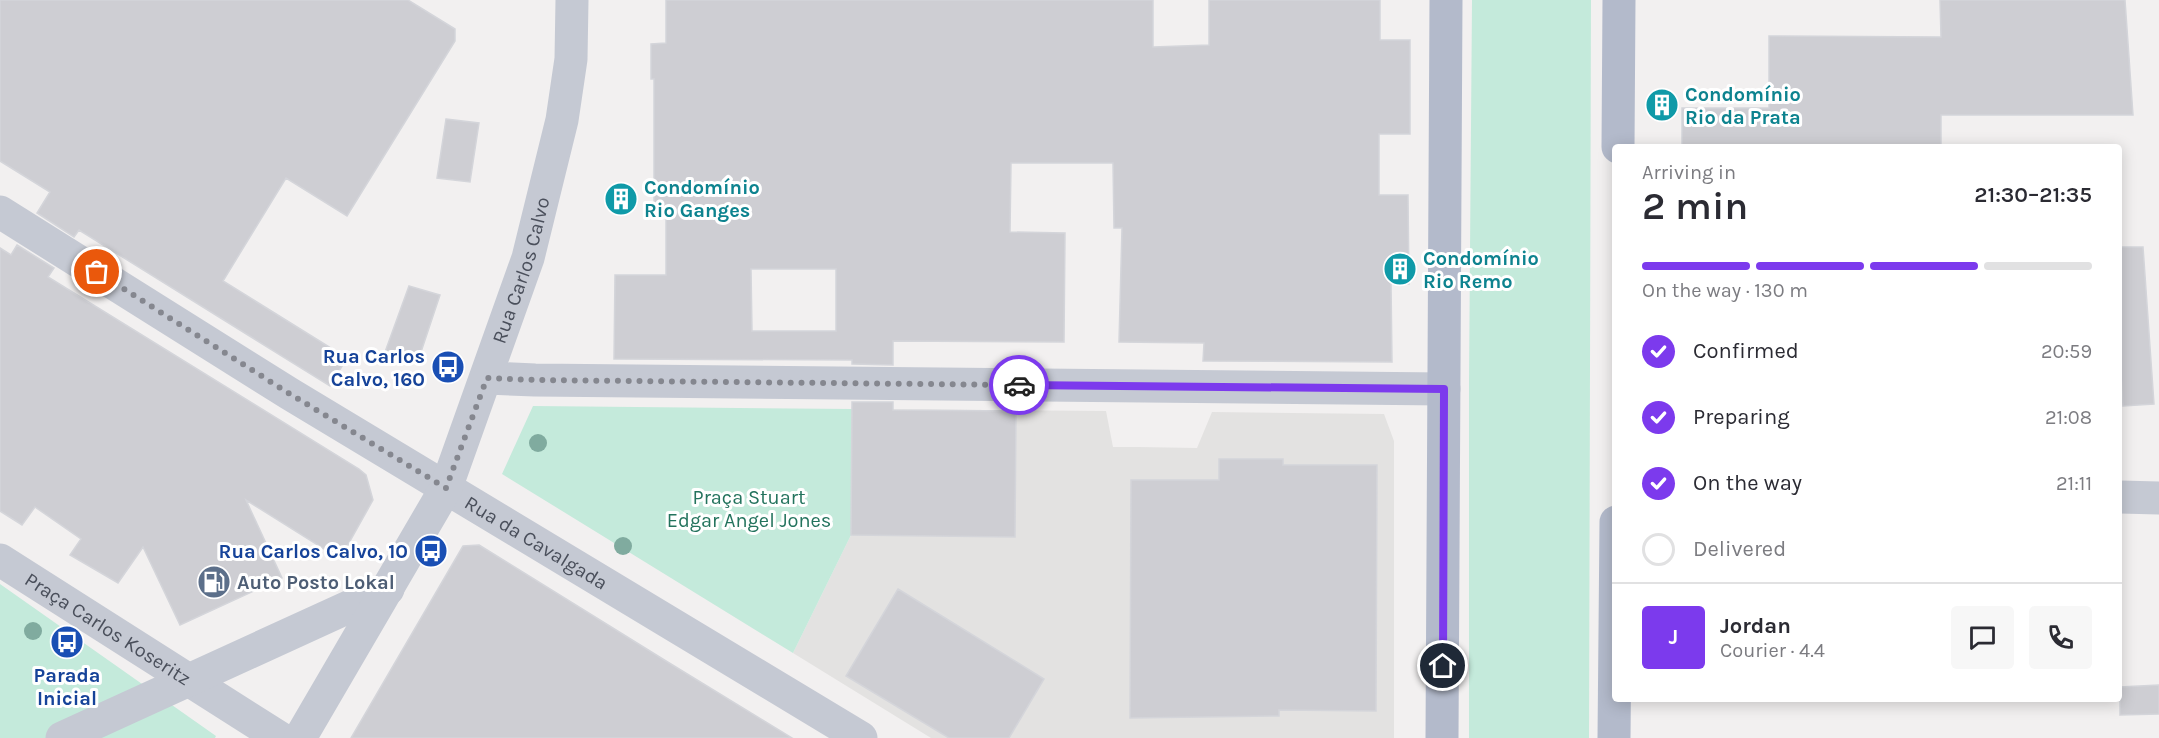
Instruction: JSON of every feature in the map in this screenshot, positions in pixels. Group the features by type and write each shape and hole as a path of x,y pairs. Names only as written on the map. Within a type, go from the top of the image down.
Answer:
{"main road":[{"path":"1442,738 1446,0"},
{"path":"1618,144 1619,0"},
{"path":"1614,702 1614,738"}],"street":[{"name":"Rua Carlos Calvo","path":"300,738 446,488 487,378 528,258 562,120 571,59 572,0"},
{"name":"Rua da Cavalgada","path":"0,212 290,394 861,738"},
{"path":"487,378 570,381 1444,389"},
{"path":"2122,497 2159,498"},
{"name":"Praça Carlos Koseritz","path":"0,560 189,678"},
{"path":"189,678 388,589"},
{"path":"189,678 280,738"},
{"name":"Praça Carlos Koseritz","path":"62,738 189,678"}],"shaded area":[{"path":"852,409 1106,411 1113,447 1197,448 1212,412 1384,414 1394,441 1394,738 931,738 793,653 851,535"}],"green space":[{"path":"1472,0 1591,0 1589,738 1469,738"},
{"name":"Praça Stuart Edgar Angel Jones","path":"533,406 852,409 851,535 793,653 502,474"},
{"path":"0,584 216,736 215,738 0,738"}],"building":[{"path":"0,0 408,0 455,29 455,41 347,216 286,178 223,281 347,358 330,386 79,230 74,237 37,213 50,192 0,161"},
{"path":"666,0 1153,0 1153,47 1209,45 1209,0 1380,0 1380,40 1410,40 1410,134 1379,134 1379,195 1408,195 1409,284 1391,283 1392,362 1203,361 1204,343 1119,342 1122,228 1114,228 1113,163 1011,163 1010,232 1065,233 1064,342 893,341 893,365 852,364 852,360 614,359 615,275 666,275 666,212 654,212 654,79 651,79 651,44 666,43","holes":["751,269 836,269 836,331 752,331"]},
{"path":"1940,0 2125,0 2133,115 1941,115 1941,144 1682,144 1682,108 1769,108 1769,36 1941,37"},
{"path":"446,119 479,123 470,182 437,178"},
{"path":"17,245 54,268 48,277 366,475 373,500 340,559 246,500 282,578 180,625 143,547 118,583 70,555 81,539 35,507 22,525 0,511 0,248 11,255"},
{"path":"2122,247 2143,247 2154,404 2123,406"},
{"path":"409,286 440,295 417,364 385,352"},
{"path":"852,402 893,402 893,410 1016,411 1015,537 851,535"},
{"path":"1219,459 1283,459 1283,465 1377,465 1376,711 1279,710 1279,716 1130,718 1131,480 1219,480"},
{"path":"479,545 792,738 351,738 463,546"},
{"path":"898,589 1044,679 1009,738 949,738 846,676"},
{"path":"2159,685 2159,714 2120,715 2122,687"}],"way so far":[{"path":"97,272 290,394 446,488 487,378 1019,385"}],"place":[{"name":"Condomínio Rio da Prata","path":"1662,105"},
{"name":"Condomínio Rio Ganges","path":"621,199"},
{"name":"Condomínio Rio Remo","path":"1400,269"},
{"name":"Rua Carlos Calvo, 160","path":"448,367"},
{"name":"Rua Carlos Calvo, 10","path":"431,551"},
{"name":"Auto Posto Lokal","path":"214,582"},
{"name":"Parada Inicial","path":"67,642"}],"route":[{"path":"1019,385 1444,389 1443,666"}]}
